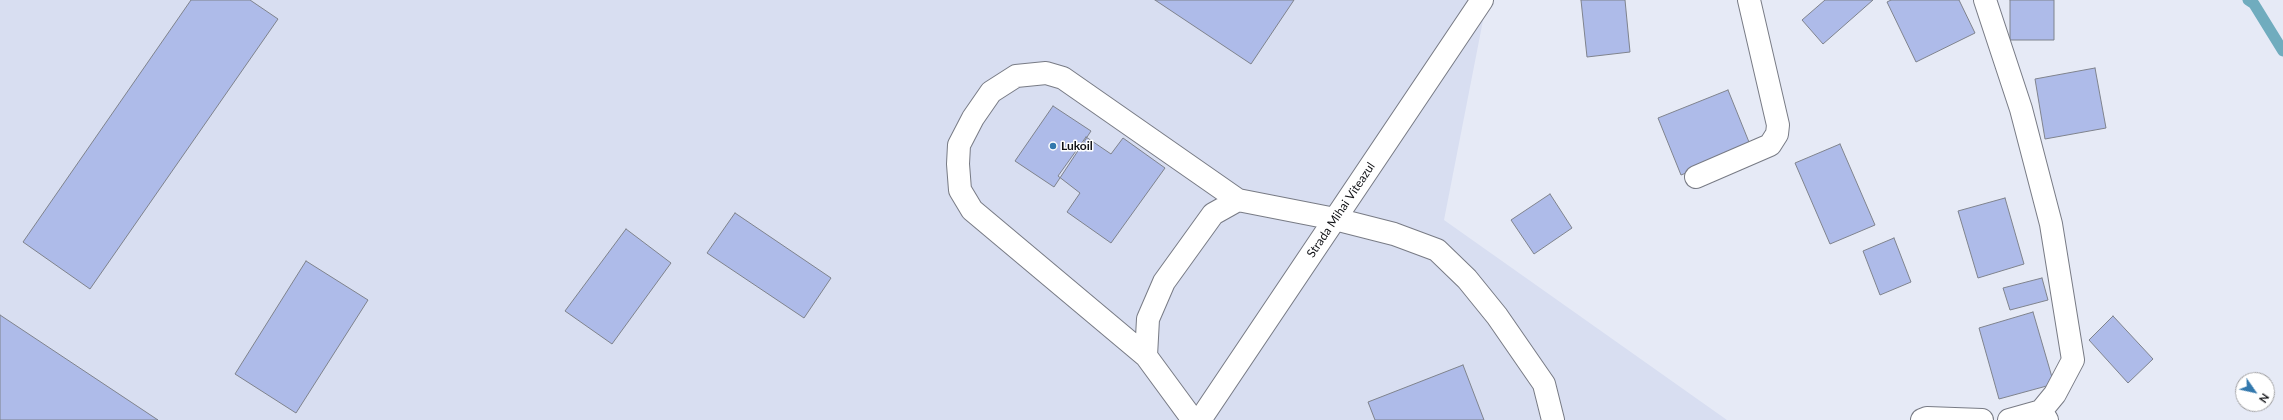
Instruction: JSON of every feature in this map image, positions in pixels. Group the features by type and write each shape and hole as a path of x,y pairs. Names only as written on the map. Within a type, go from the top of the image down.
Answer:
{"street":[{"name":"Strada Mihai Viteazul","path":"1200,420 1482,0"},
{"path":"1696,177 1770,145 1777,134 1778,125 1749,0"},
{"path":"1984,0 2022,109 2051,224 2073,360 2044,416 2009,420"},
{"path":"1193,420 1146,356 972,210 960,190 958,164 959,145 973,118 992,92 1016,76 1046,73 1063,78 1238,200 1335,219 1394,234 1437,250 1467,279 1497,316 1544,384 1553,420"},
{"path":"1146,356 1148,319 1164,282 1213,214 1238,200"},
{"path":"1922,420 1927,418 1982,420"}],"shaded area":[{"path":"0,0 1487,0 1444,220 1727,420 0,420"}],"building":[{"path":"191,0 250,0 278,19 90,289 23,242"},
{"path":"1155,0 1294,0 1251,64"},
{"path":"1581,0 1625,0 1630,52 1587,57"},
{"path":"1825,0 1873,0 1823,44 1802,20"},
{"path":"1891,0 1959,0 1975,33 1916,62 1887,2"},
{"path":"2010,0 2054,0 2054,40 2010,40"},
{"path":"2095,68 2106,128 2045,139 2035,79"},
{"path":"1728,90 1751,147 1681,175 1658,118"},
{"name":"Lukoil","path":"1053,106 1091,131 1054,187 1015,161"},
{"path":"1086,137 1111,154 1123,138 1165,168 1111,243 1067,212 1080,193 1058,176"},
{"path":"1840,144 1875,225 1830,244 1795,163"},
{"path":"1550,194 1572,228 1534,254 1511,220"},
{"path":"2005,198 2024,264 1978,278 1958,211"},
{"path":"735,213 831,278 804,318 707,253"},
{"path":"626,229 671,263 612,344 565,311"},
{"path":"1894,238 1911,282 1880,295 1863,251"},
{"path":"306,261 368,300 296,413 235,374"},
{"path":"2042,278 2048,300 2010,310 2003,288"},
{"path":"2033,312 2054,384 1999,399 1979,328"},
{"path":"0,315 158,420 0,420"},
{"path":"2113,316 2153,359 2128,383 2089,340"},
{"path":"1463,365 1484,420 1375,420 1368,402"}],"waterway":[{"path":"2248,0 2254,4 2283,51"}],"place":[{"name":"Lukoil","path":"1053,146"}]}
